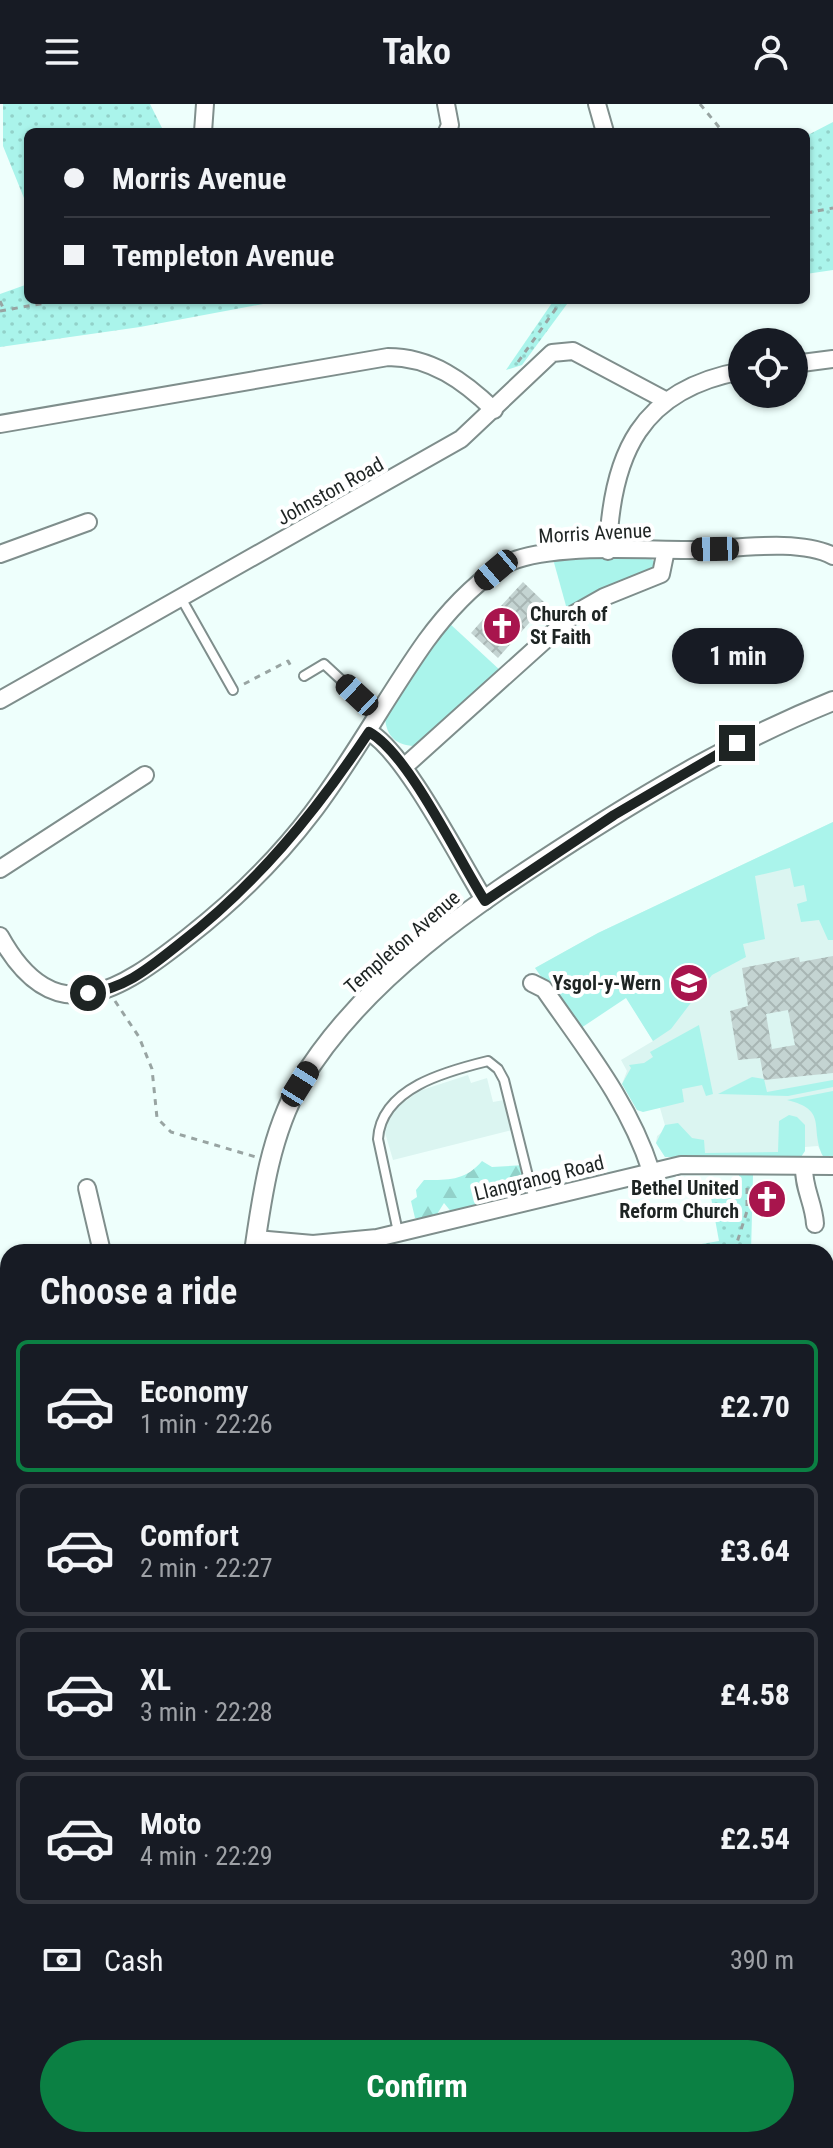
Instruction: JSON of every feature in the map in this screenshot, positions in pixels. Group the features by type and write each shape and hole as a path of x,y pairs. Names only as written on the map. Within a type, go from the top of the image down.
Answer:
{"street":[{"path":"203,128 205,104"},
{"path":"446,104 449,128"},
{"path":"597,104 604,128"},
{"name":"Johnston Road","path":"0,700 440,452 472,431 545,358 560,351 573,351 665,400"},
{"path":"0,424 388,357 415,360 437,367 494,410"},
{"path":"808,362 833,359"},
{"path":"608,551 625,458 637,431 665,400 710,378 728,374"},
{"path":"0,554 88,522"},
{"name":"Morris Avenue","path":"0,936 28,976 51,989 88,993 126,983 216,914 276,856 312,813 369,732 427,640 466,596 496,570 521,558 608,551 797,547 833,556"},
{"path":"404,767 574,614 604,597 661,574 666,550"},
{"name":"Templeton Avenue","path":"255,1244 279,1128 312,1064 343,1024 381,985 485,901 614,815 723,750 833,701"},
{"path":"369,732 381,739 404,767 485,901"},
{"path":"0,869 145,775"},
{"path":"532,983 544,989 615,1091 636,1127 651,1171"},
{"name":"Llangranog Road","path":"305,1244 398,1233 651,1171 693,1164 833,1166"},
{"path":"804,1166 804,1187 815,1224"},
{"path":"87,1188 100,1244"}],"lane":[{"path":"181,598 233,690"},
{"path":"304,676 324,664 379,715"},
{"path":"398,1233 378,1139 379,1125 401,1097 421,1083 474,1064 488,1061 498,1069 504,1080 534,1200"}],"path":[{"path":"700,104 720,128"},
{"path":"810,212 833,208"},
{"path":"0,301 2,310 38,304"},
{"path":"515,367 559,304"},
{"path":"233,690 288,661 298,679 304,676"},
{"path":"112,997 139,1037 152,1069 157,1118 171,1132 256,1157"},
{"path":"737,1244 747,1211 747,1175"}],"shaded area":[{"name":"Ysgol-y-Wern","path":"833,822 833,1156 823,1156 818,1146 805,1147 801,1157 665,1157 656,1143 657,1136 666,1129 660,1108 637,1110 622,1084 627,1071 621,1060 653,1041 627,998 535,968 598,933"},
{"path":"468,1075 471,1083 487,1078 493,1102 504,1100 512,1130 393,1160 384,1129 395,1109 419,1091"}],"green space":[{"path":"3,104 150,104 162,128 24,128 24,198 3,146"},
{"path":"833,122 833,270 810,273 810,134"},
{"path":"24,285 24,304 263,304 140,327 0,347 0,294"},
{"path":"551,304 567,304 522,365 506,370"},
{"path":"648,557 654,561 656,570 568,613 553,559"},
{"path":"449,623 502,672 416,746 403,744 390,735 385,717 424,654"},
{"path":"833,822 833,940 828,940 819,920 801,922 797,904 807,901 804,885 794,887 790,868 755,876 765,939 743,944 746,957 712,975 671,1029 653,1041 626,998 578,1030 535,968 598,933"},
{"path":"699,1025 713,1094 706,1096 702,1085 682,1089 684,1102 643,1112 637,1110 622,1084 631,1068 629,1065 644,1063 653,1057 650,1052"},
{"path":"752,1077 764,1079 767,1092 833,1080 833,1087 788,1096 718,1094"},
{"path":"833,1091 833,1156 823,1156 813,1115 800,1104 787,1100"},
{"path":"789,1115 797,1117 805,1125 805,1151 801,1157 665,1157 656,1143 665,1125 678,1123 692,1138 704,1140 705,1153 778,1152 779,1121"},
{"path":"482,1161 492,1167 524,1165 528,1181 514,1188 497,1183 489,1190 483,1189 480,1193 483,1201 475,1209 453,1214 444,1203 434,1219 415,1218 411,1201 417,1197 416,1190 424,1180 463,1176"},
{"path":"739,1175 753,1175 751,1244 702,1244 719,1241 710,1192 740,1187"}],"building":[{"name":"Church of St Faith","path":"523,582 546,604 498,658 471,633 486,616 489,619"},
{"path":"833,956 833,1073 764,1080 760,1058 738,1060 730,1011 748,1006 742,968 799,957 800,962","holes":["788,1010 795,1045 772,1049 766,1014"]},
{"name":"Bethel United Reform Church","path":"754,1185 782,1186 780,1212 754,1211"}],"place":[{"name":"Church of St Faith","path":"502,626"},
{"name":"Ysgol-y-Wern","path":"689,983"},
{"name":"Bethel United Reform Church","path":"767,1199"}],"route":[{"path":"88,993 102,992 126,983 194,933 242,890 312,813 369,732 381,739 404,767 485,901 614,815 737,743"}]}
